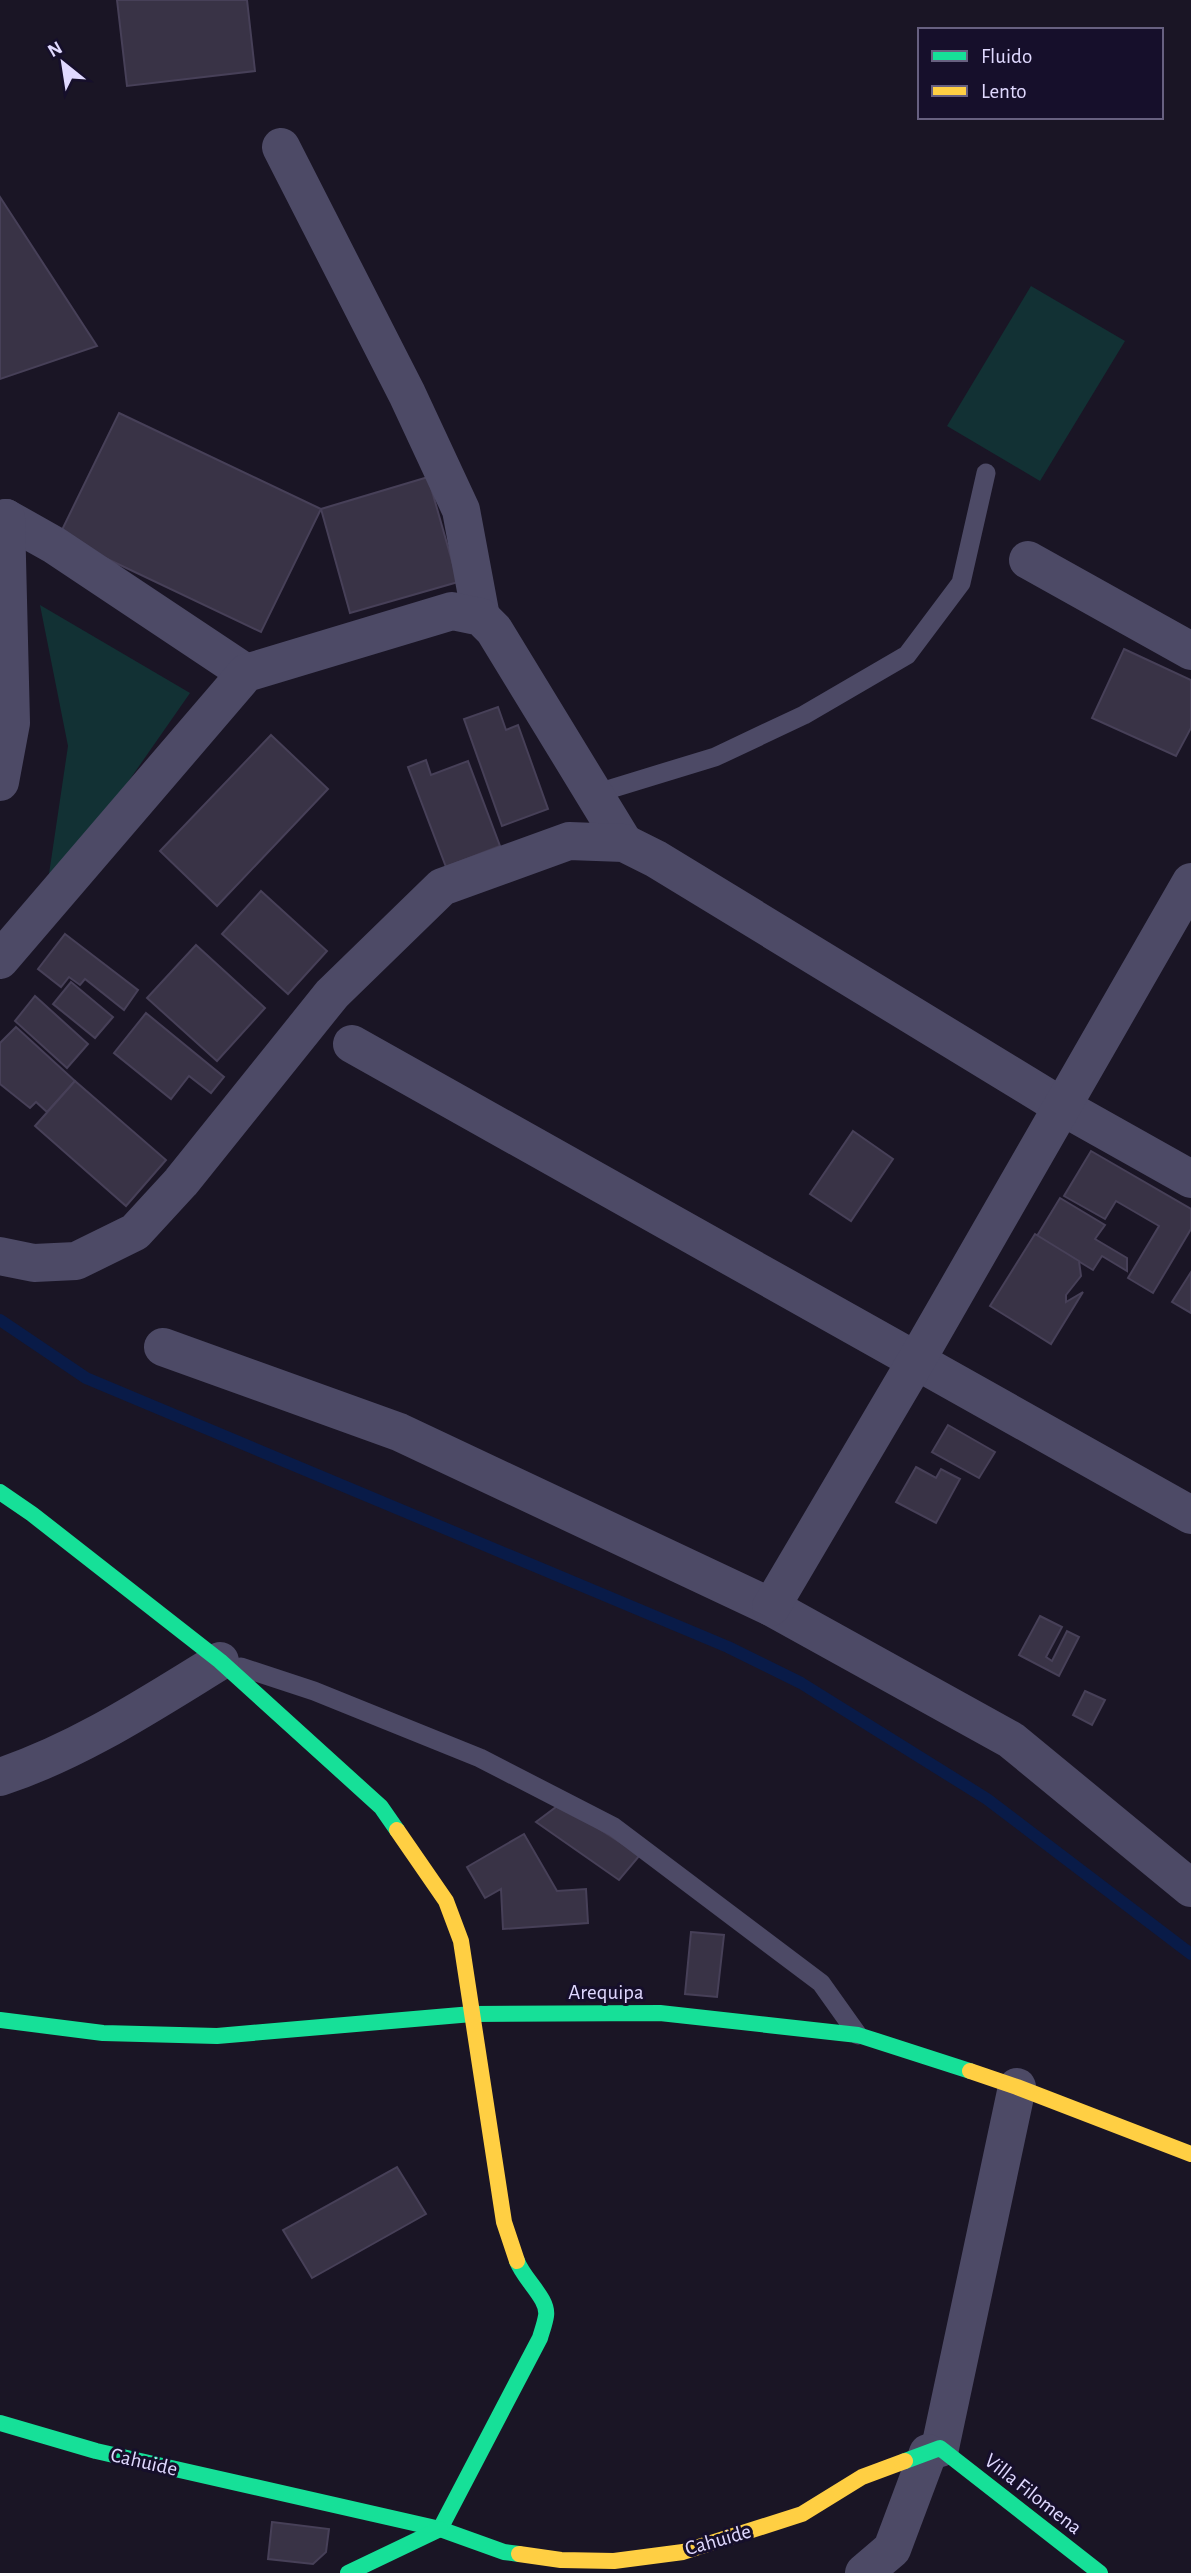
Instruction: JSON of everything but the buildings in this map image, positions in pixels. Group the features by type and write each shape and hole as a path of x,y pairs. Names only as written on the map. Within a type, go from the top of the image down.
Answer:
{"street":[{"path":"281,147 407,394 461,510 481,617"},
{"path":"3,518 54,545 246,673"},
{"path":"0,782 11,723 3,518"},
{"path":"1028,560 1191,651"},
{"path":"0,960 246,673 452,611 481,617 494,630 624,843"},
{"path":"0,1256 34,1263 76,1261 135,1231 181,1182 332,994 442,887 569,841 624,843 656,859 1061,1105 1191,1179"},
{"path":"771,1606 916,1361 1191,882"},
{"path":"352,1044 1191,1514"},
{"path":"163,1348 399,1432 771,1606 1011,1740 1191,1888"},
{"path":"0,1492 220,1661 381,1807 446,1901 461,1941 504,2222 519,2266 529,2284 543,2298 547,2313 540,2338 440,2529 348,2573"},
{"path":"0,1777 27,1768 129,1717 220,1661"},
{"name":"Arequipa","path":"0,2020 103,2032 217,2036 472,2014 660,2013 858,2035 1017,2087 1191,2154"},
{"path":"864,2573 892,2549 934,2451 1017,2087"},
{"name":"Cahuide","path":"0,2423 96,2451 440,2529 504,2552 561,2560 614,2561 683,2552 802,2514 862,2477 934,2451"},
{"name":"Villa Filomena","path":"934,2451 1100,2573"}],"lane":[{"path":"594,794 716,757 804,715 907,655 961,583 986,473"},
{"path":"220,1661 314,1691 480,1758 614,1827 821,1983 858,2035"}],"green space":[{"path":"1031,286 1125,341 1040,481 947,426"},
{"path":"40,605 190,693 45,901 68,746"}],"waterway":[{"path":"0,1320 86,1378 728,1647 801,1683 987,1799 1191,1954"}],"traffic: fast":[{"path":"0,1492 220,1661 381,1807 397,1830"},
{"path":"0,2020 103,2033 217,2036 472,2014 660,2013 858,2035 970,2071"},
{"path":"440,2529 540,2338 546,2316 544,2303 517,2261"},
{"path":"0,2423 96,2451 440,2529 504,2552 519,2554"},
{"path":"905,2461 940,2448 1100,2573"},
{"path":"348,2573 440,2529"}],"traffic: slow":[{"path":"397,1830 446,1901 461,1941 504,2222 517,2261"},
{"path":"970,2071 1191,2154"},
{"path":"519,2554 561,2560 614,2561 683,2552 802,2514 862,2477 905,2461"}]}
